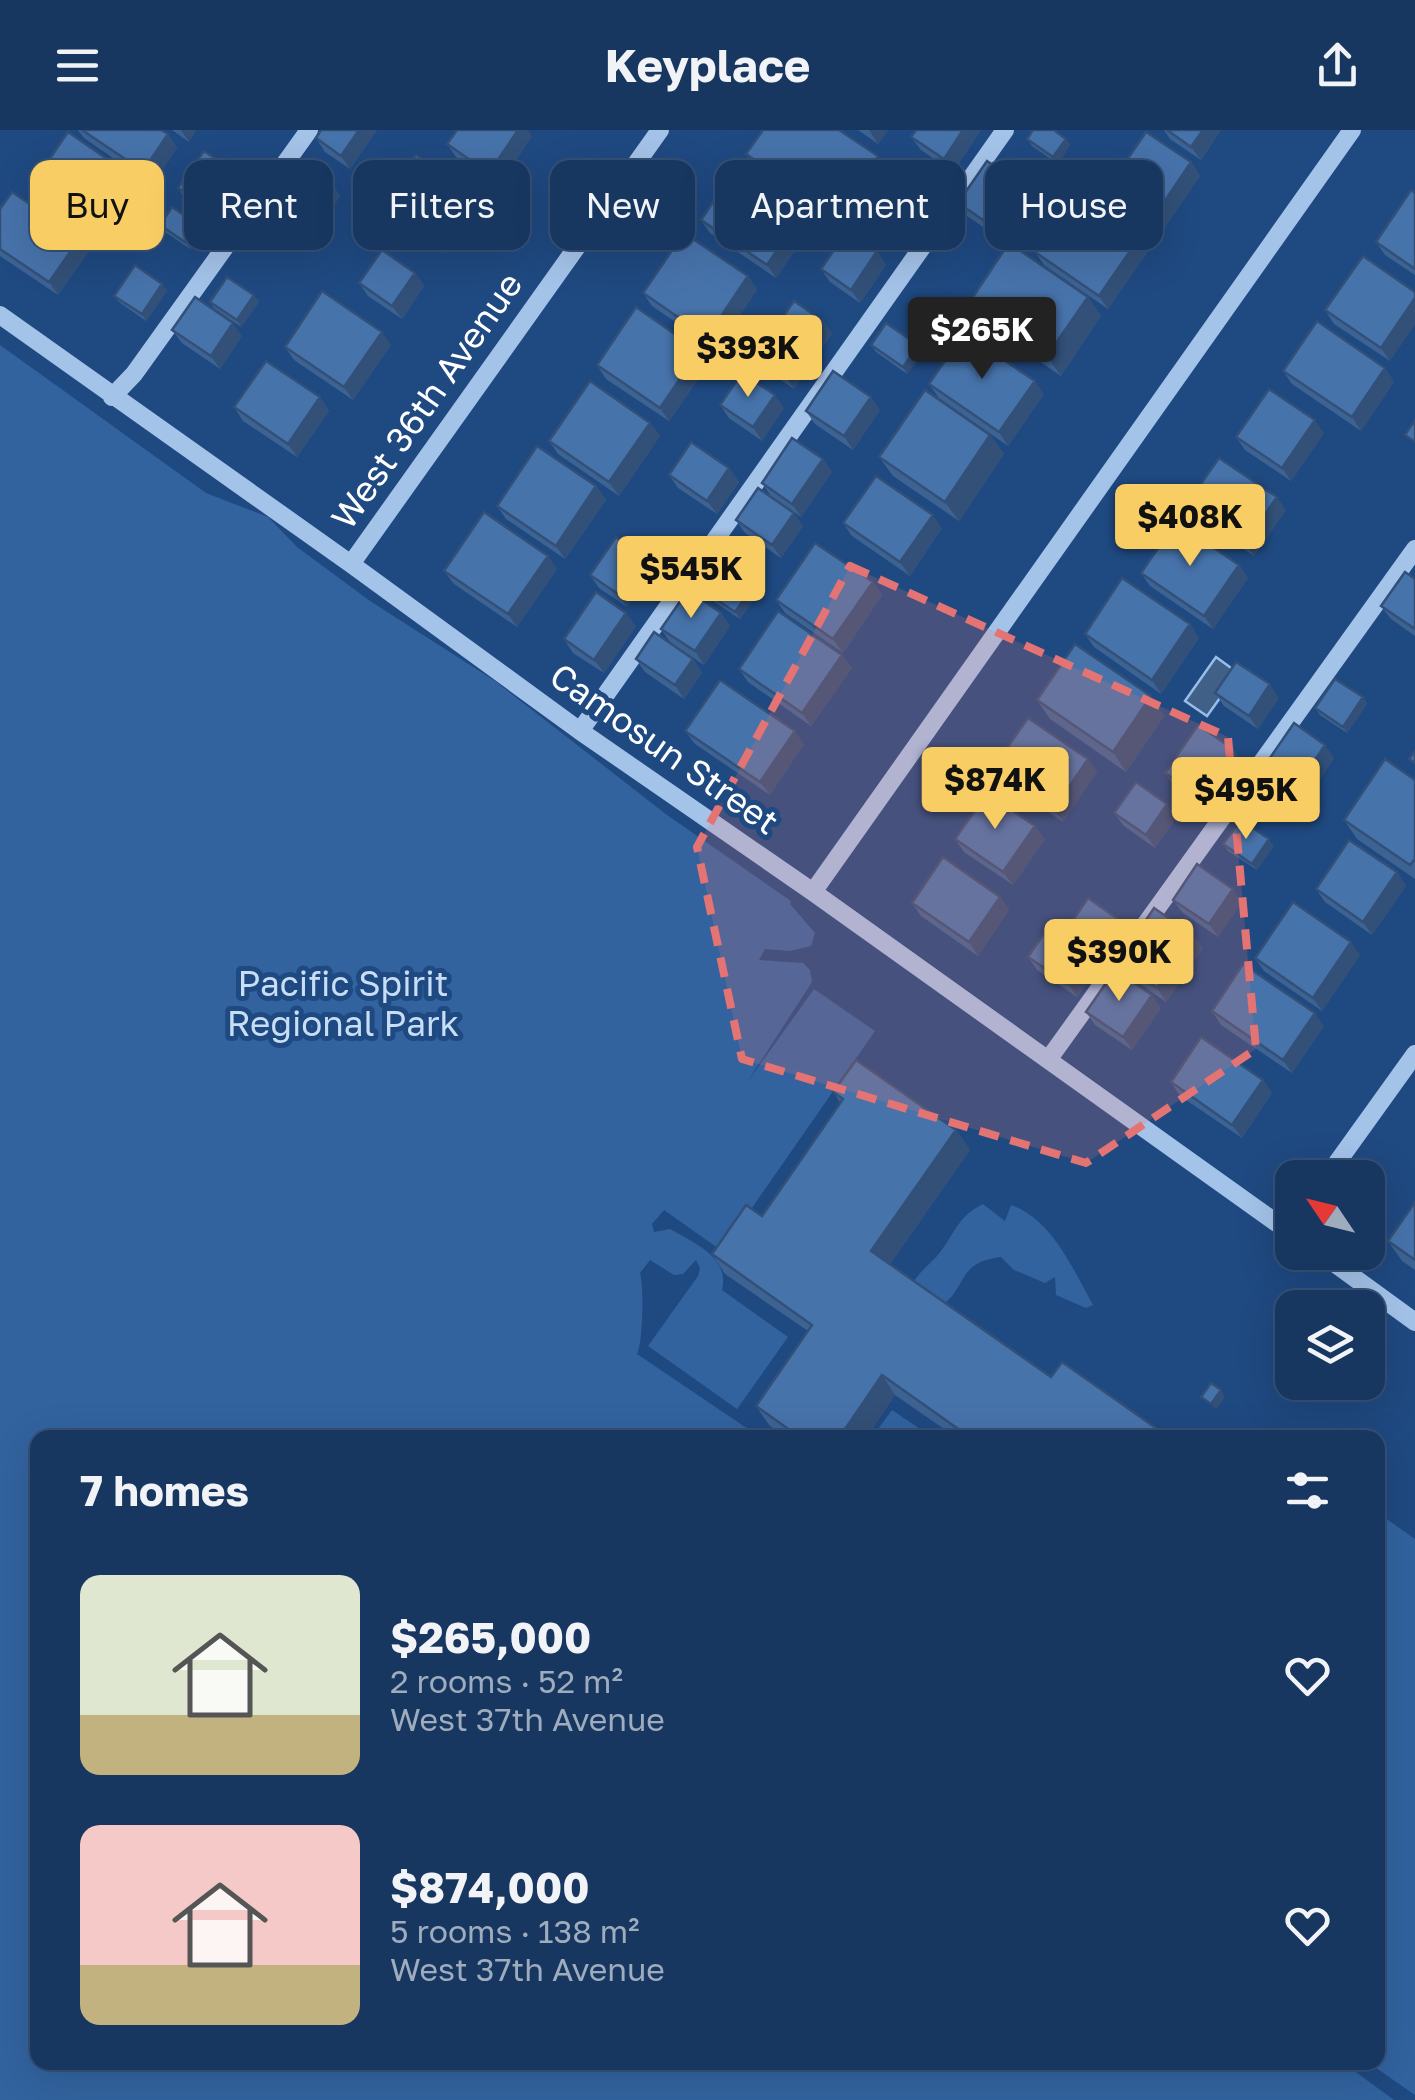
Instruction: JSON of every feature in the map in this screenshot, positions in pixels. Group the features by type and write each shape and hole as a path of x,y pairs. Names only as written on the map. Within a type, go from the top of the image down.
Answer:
{"street":[{"path":"112,397 134,374 309,130"},
{"name":"West 36th Avenue","path":"352,564 660,130"},
{"path":"580,731 1005,130"},
{"path":"813,892 1352,130"},
{"name":"Camosun Street","path":"0,315 580,731 1275,1219"},
{"path":"1048,1060 1415,548"},
{"path":"1339,1160 1415,1054"},
{"path":"1344,1270 1415,1322"}],"highlighted area":[{"path":"850,566 1228,737 1256,1049 1086,1163 742,1059 697,847"}],"green space":[{"name":"Pacific Spirit Regional Park","path":"0,345 206,493 268,517 297,547 370,601 495,681 667,815 791,901 815,933 811,946 790,951 765,949 759,960 803,963 810,970 812,982 746,1084 814,989 875,1031 722,1251 664,1210 652,1224 654,1232 670,1229 708,1252 721,1269 722,1290 788,1337 737,1409 648,1346 698,1276 696,1260 683,1274 674,1275 650,1260 640,1273 642,1314 637,1354 750,1430 30,1430 30,2070 1353,2070 1394,2100 0,2100"},
{"path":"983,1204 1005,1221 1011,1205 1038,1221 1060,1247 1093,1305 1086,1308 1056,1295 1055,1277 1045,1283 1014,1270 1001,1257 970,1269 944,1304 914,1281 963,1219"},
{"path":"892,1410 922,1430 877,1430"},
{"path":"1385,1518 1415,1539 1415,2095 1379,2070 1385,2070"}],"shaded area":[{"path":"1216,657 1238,673 1207,716 1185,701"}],"building":[{"path":"82,130 161,130 168,134 150,160 127,160"},
{"path":"321,130 359,130 341,156 316,138"},
{"path":"457,130 518,130 498,160 470,160 447,144"},
{"path":"763,130 839,130 878,156 875,160 755,160 746,154"},
{"path":"916,130 963,130 944,159 911,137"},
{"path":"1033,130 1054,130 1066,139 1053,157 1027,139"},
{"path":"1167,130 1203,130 1191,147"},
{"path":"68,132 109,160 49,160"},
{"path":"1146,132 1191,162 1163,204 1163,160 1127,160"},
{"path":"204,151 218,160 198,160"},
{"path":"985,164 985,221 965,208 965,193"},
{"path":"1411,190 1415,193 1415,269 1376,242"},
{"path":"12,192 30,204 30,250 72,250 49,282 0,249 0,209"},
{"path":"715,199 715,230 701,220"},
{"path":"172,207 184,215 184,241 164,228 164,219"},
{"path":"695,240 748,276 707,337 643,293 672,250 695,250"},
{"path":"382,250 415,273 392,306 359,283"},
{"path":"745,250 777,250 767,265"},
{"path":"834,250 877,251 851,290 821,269"},
{"path":"1004,250 1019,250 1088,297 1047,356 969,303"},
{"path":"1036,250 1131,250 1099,296"},
{"path":"1363,256 1415,292 1415,298 1381,348 1325,310"},
{"path":"135,265 162,284 142,314 114,296"},
{"path":"227,277 254,295 237,320 210,302"},
{"path":"322,291 382,332 344,387 285,347"},
{"path":"195,297 233,323 211,356 172,330"},
{"path":"794,301 823,321 785,376 756,356"},
{"path":"636,307 699,351 660,408 597,365"},
{"path":"1317,321 1385,368 1352,417 1283,371"},
{"path":"886,323 918,345 903,367 871,345"},
{"path":"964,333 1035,381 999,432 929,384"},
{"path":"266,361 320,397 288,444 234,407"},
{"path":"833,371 871,397 844,436 806,411"},
{"path":"742,373 775,395 753,427 720,405"},
{"path":"590,381 650,423 609,482 549,441"},
{"path":"1269,389 1315,420 1282,468 1236,437"},
{"path":"925,390 990,435 945,502 879,457"},
{"path":"1415,420 1415,442 1405,435"},
{"path":"792,438 823,459 792,504 762,483"},
{"path":"691,442 729,468 707,501 669,475"},
{"path":"537,446 596,486 556,546 497,506"},
{"path":"1219,458 1277,497 1245,543 1187,504"},
{"path":"876,476 933,515 900,562 843,523"},
{"path":"758,488 794,513 772,545 736,520"},
{"path":"484,512 548,556 508,614 444,571"},
{"path":"1176,522 1239,565 1204,616 1141,573"},
{"path":"616,537 644,556 618,594 590,575"},
{"path":"815,543 873,582 833,639 776,600"},
{"path":"721,568 751,589 735,612 704,591"},
{"path":"1405,572 1415,579 1415,629 1381,606"},
{"path":"1122,578 1190,624 1152,680 1085,634"},
{"path":"688,590 721,613 695,651 661,629"},
{"path":"596,592 626,613 594,660 564,639"},
{"path":"778,611 842,655 802,713 739,669"},
{"path":"654,632 693,659 675,685 636,659"},
{"path":"1075,644 1151,696 1113,752 1037,700"},
{"path":"1236,662 1270,684 1249,716 1215,693"},
{"path":"1335,679 1363,697 1343,727 1315,708"},
{"path":"720,680 795,731 760,782 685,731"},
{"path":"1028,718 1088,759 1054,809 993,768"},
{"path":"1294,723 1325,745 1295,790 1263,768"},
{"path":"1198,725 1233,749 1200,797 1165,773"},
{"path":"1385,759 1415,780 1415,859 1410,865 1344,820"},
{"path":"1136,782 1167,804 1146,835 1114,813"},
{"path":"987,793 1035,826 1003,872 955,839"},
{"path":"1241,820 1269,839 1252,864 1223,844"},
{"path":"1349,840 1397,872 1363,922 1316,889"},
{"path":"943,857 1000,897 969,942 912,903"},
{"path":"1197,864 1233,889 1209,924 1173,900"},
{"path":"1088,898 1118,919 1100,945 1070,925"},
{"path":"1293,902 1351,942 1313,998 1255,958"},
{"path":"1154,908 1193,935 1157,988 1118,962"},
{"path":"1047,929 1087,956 1068,984 1028,957"},
{"path":"1243,964 1315,1013 1283,1060 1212,1011"},
{"path":"1115,970 1152,995 1123,1037 1086,1012"},
{"path":"1201,1037 1263,1080 1232,1125 1171,1082"},
{"path":"856,1060 956,1130 871,1251 1051,1377 1062,1362 1155,1430 960,1430 882,1375 844,1430 790,1430 756,1406 812,1325 712,1254 746,1205 762,1216 843,1099 833,1092"},
{"path":"1415,1202 1415,1260 1388,1241"},
{"path":"1211,1383 1221,1390 1211,1404 1201,1397"}]}
